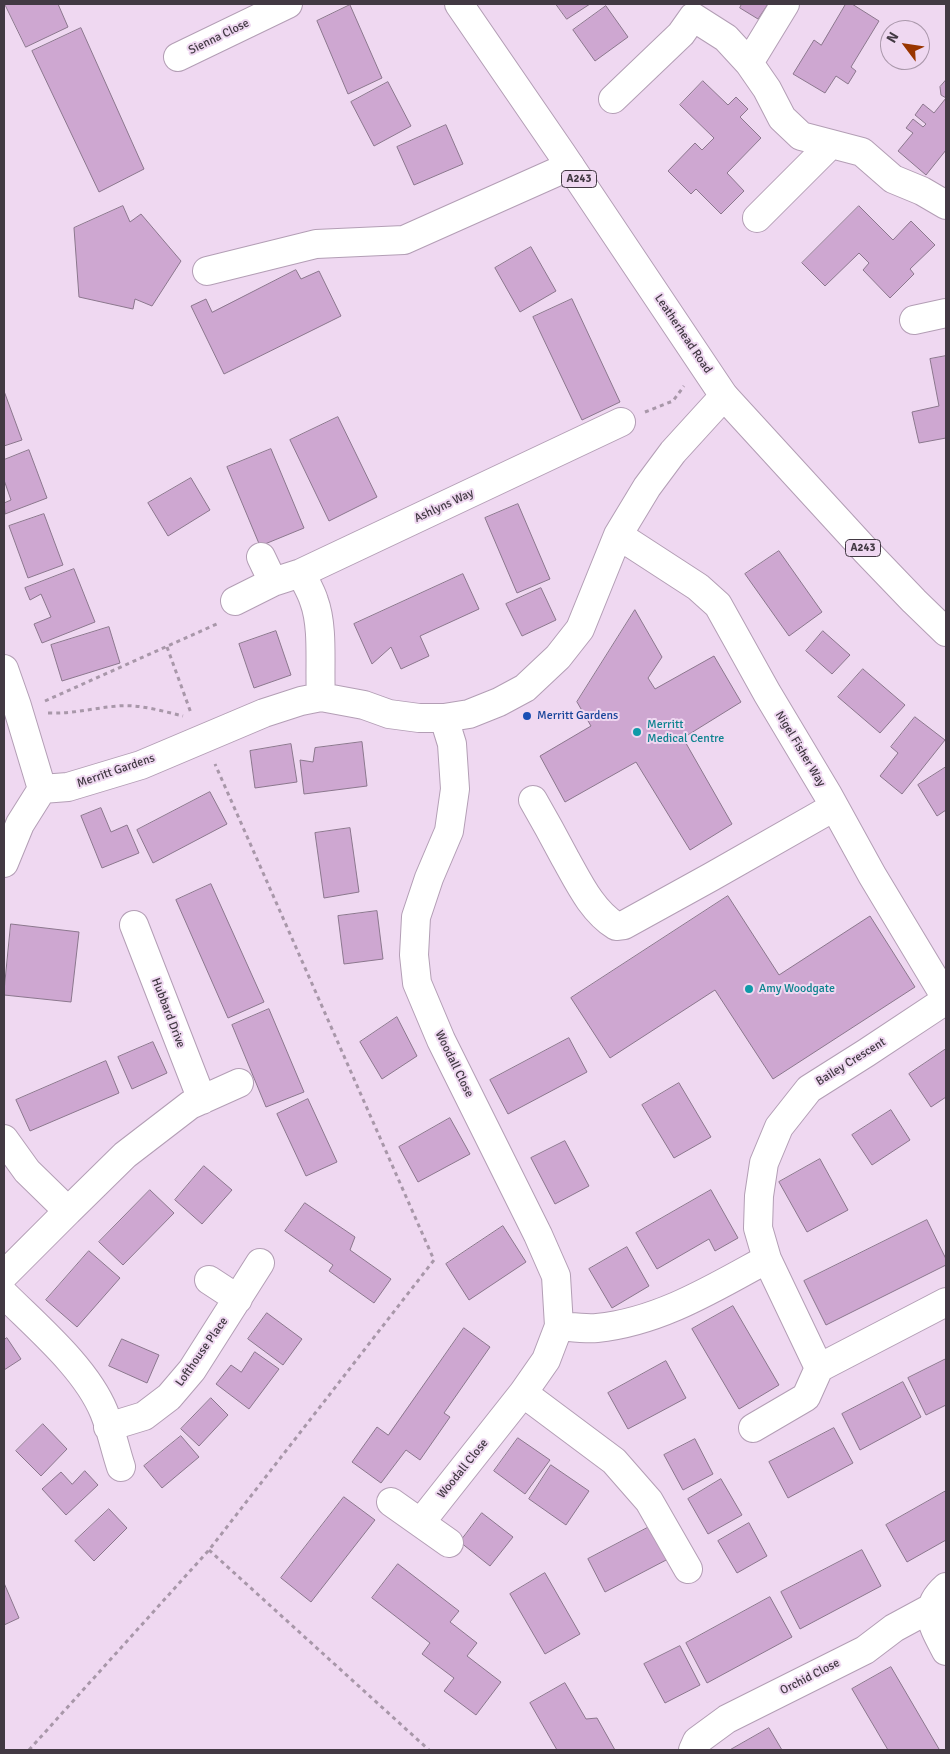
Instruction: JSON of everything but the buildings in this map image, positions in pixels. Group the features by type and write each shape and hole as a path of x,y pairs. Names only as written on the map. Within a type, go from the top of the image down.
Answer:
{"main road":[{"name":"Sienna Close","path":"178,57 288,4"},
{"name":"Leatherhead Road","path":"459,4 724,396 866,551 946,632"},
{"path":"749,63 785,4"},
{"path":"614,99 681,34 693,17 726,38 749,63 767,89 782,118 801,136 862,152 893,179 922,191 946,205"},
{"path":"757,218 830,144"},
{"path":"207,271 316,244 404,240 570,166"},
{"path":"914,320 946,313"},
{"name":"Merritt Gardens","path":"42,790 68,788 141,764 264,712 321,697 364,705 389,714 419,718 444,718 468,714 525,688 558,657 580,629 618,535 647,487 672,452 724,396"},
{"name":"Ashlyns Way","path":"236,601 272,582 301,573 590,447 621,422"},
{"name":"Nigel Fisher Way","path":"618,535 698,586 718,605 872,875 946,999"},
{"path":"261,557 272,582"},
{"path":"301,573 315,602 320,638 319,671 321,697"},
{"path":"4,669 23,704 42,790 20,824 4,863"},
{"name":"Woodall Close","path":"421,1522 523,1393 546,1360 559,1326 556,1276 538,1235 441,1040 417,983 414,955 416,917 429,878 449,830 455,789 452,744 444,718"},
{"path":"533,800 577,880 595,908 616,926 624,925 712,877 834,807"},
{"name":"Hubbard Drive","path":"134,925 202,1100"},
{"name":"Bailey Crescent","path":"819,1368 767,1259 758,1228 758,1196 764,1163 779,1127 809,1089 946,999"},
{"path":"4,1275 125,1155 190,1105 239,1083"},
{"path":"6,1148 68,1211"},
{"path":"559,1326 597,1328 652,1317 711,1289 767,1259"},
{"name":"Lofthouse Place","path":"108,1426 144,1416 169,1397 192,1370 260,1263"},
{"path":"209,1280 238,1299"},
{"path":"4,1294 62,1352 85,1380 103,1411 121,1467"},
{"path":"753,1428 806,1397 819,1368 946,1302"},
{"path":"523,1393 614,1461 649,1501 688,1569"},
{"path":"391,1502 449,1543"},
{"path":"946,1587 937,1595 931,1608 934,1628 946,1651"},
{"name":"Orchid Close","path":"693,1750 697,1742 727,1719 865,1650 894,1628 931,1608"}],"path":[{"path":"621,422 673,401 700,361"},
{"path":"23,704 167,647 240,614 236,601"},
{"path":"23,704 41,713 68,714 119,706 154,709 193,718 167,647"},
{"path":"29,1750 209,1550 434,1260 203,738"},
{"path":"209,1550 429,1750"}],"place":[{"name":"Merritt Gardens","path":"527,716"},
{"name":"Merritt Medical Centre","path":"637,732"},
{"name":"Amy Woodgate","path":"749,989"}]}
